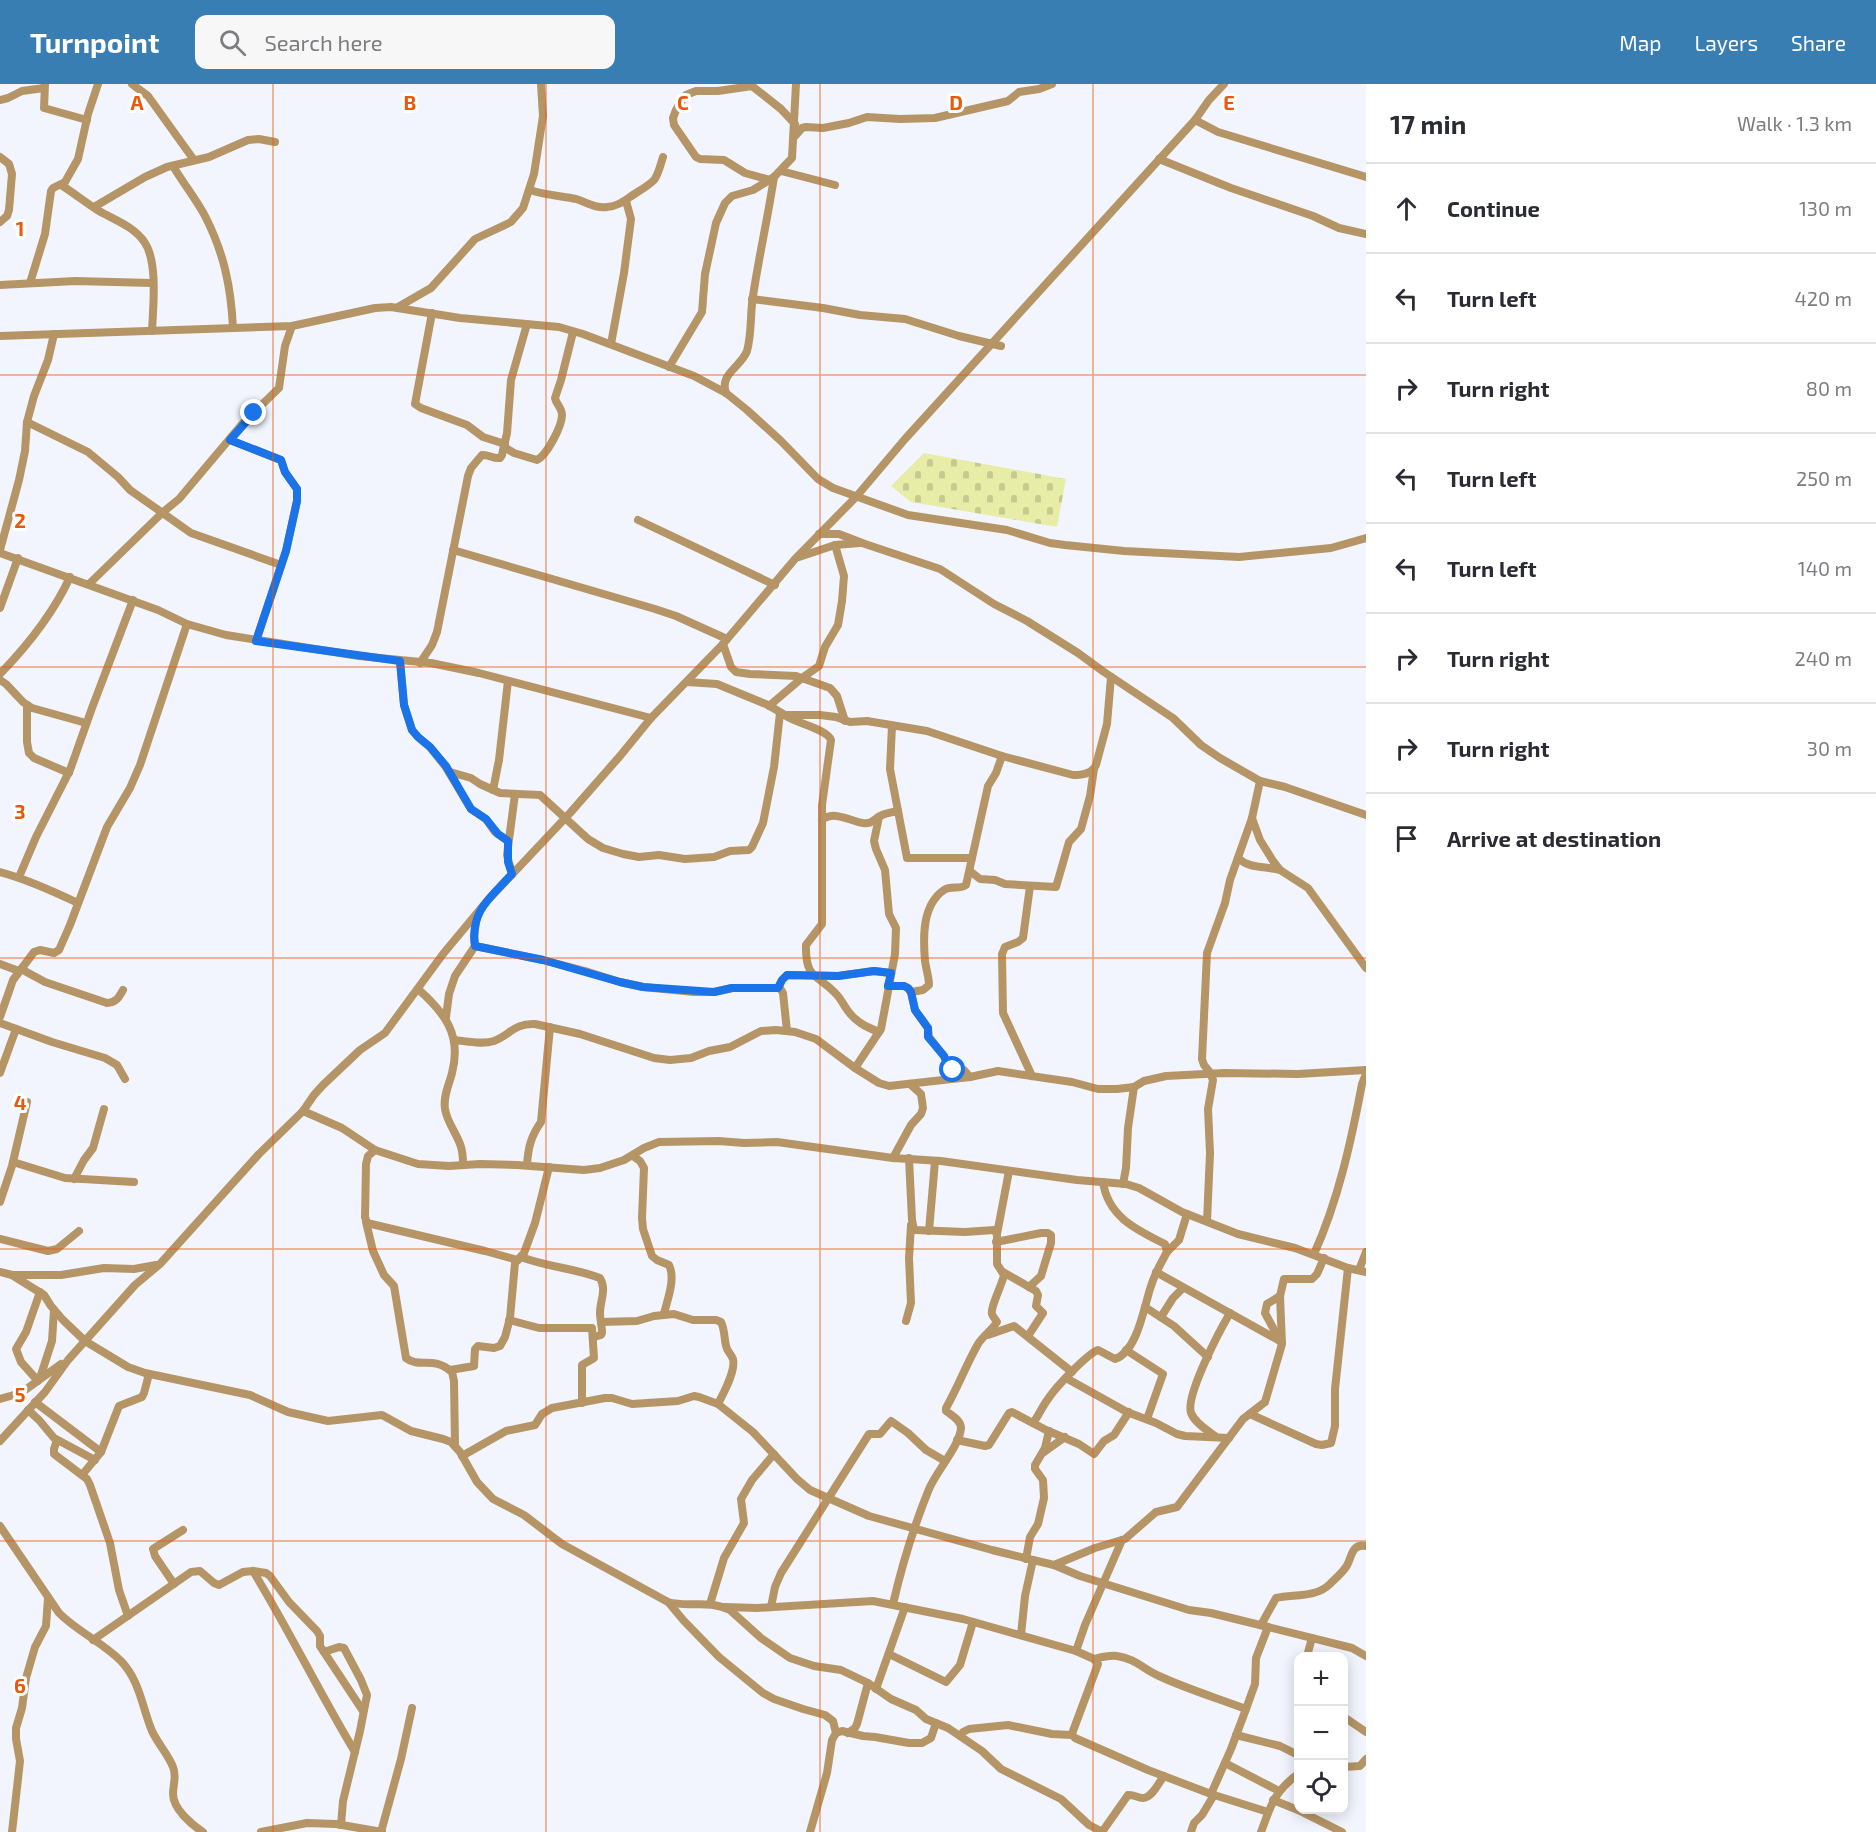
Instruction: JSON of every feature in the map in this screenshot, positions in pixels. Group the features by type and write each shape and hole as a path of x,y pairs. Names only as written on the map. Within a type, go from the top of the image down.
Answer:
{"street":[{"path":"30,283 45,234 51,191 65,182 78,159 98,84"},
{"path":"132,84 148,96 194,160"},
{"path":"398,307 431,288 475,238 511,222 523,208 530,190 543,116 541,84"},
{"path":"669,367 702,312 705,274 716,223 725,203 732,196 753,190 772,178 792,158 796,84"},
{"path":"794,137 802,128 823,128 867,117 935,118 1008,101 1019,92 1052,84"},
{"path":"0,1441 135,1284 160,1264 345,1063 385,1033 443,954 478,912 564,819 651,718 725,641 797,558 856,496 1195,120 1224,84"},
{"path":"0,100 21,91 44,86 44,108 87,120"},
{"path":"772,178 745,173 724,160 696,157 674,124 676,110 686,95 696,91 718,91 752,86 781,109 795,124"},
{"path":"1195,120 1218,132 1366,177"},
{"path":"94,207 145,177 173,165 209,157 248,140 275,142"},
{"path":"0,158 9,164 12,174 9,210 7,216 0,222"},
{"path":"530,190 559,198 579,200 604,208 626,201 655,180 663,158"},
{"path":"1159,159 1231,188 1313,216 1339,228 1366,234"},
{"path":"173,165 213,232 227,271 233,328"},
{"path":"781,171 835,185"},
{"path":"726,393 724,381 747,350 752,299 772,178"},
{"path":"61,185 125,225 146,244 151,263 152,331"},
{"path":"611,344 631,219 626,201"},
{"path":"0,285 75,281 152,283"},
{"path":"752,299 860,315 905,319 1001,346"},
{"path":"0,336 292,326 375,308 398,307 460,318 559,327 694,376 726,393 772,433 818,479 833,488 908,515 1007,530 1050,543 1114,550 1239,557 1319,550 1366,538"},
{"path":"432,313 415,404 471,427 483,437 504,445 514,453 537,460 551,445 562,417 561,409 555,398 573,332"},
{"path":"420,663 432,645 437,632 471,468 482,455 500,458 510,415 511,380 527,324"},
{"path":"89,584 179,499 243,423 279,388 285,346 292,326"},
{"path":"54,334 48,360 27,422 25,451 19,480 0,551 133,600 187,624 226,635 440,665 651,718"},
{"path":"27,422 88,453 118,477 130,490 191,533 281,565"},
{"path":"230,440 281,460 285,472 297,489 296,509 286,551 256,641"},
{"path":"638,520 775,585"},
{"path":"819,534 839,534 948,573 994,604 1027,621 1078,653 1173,718 1201,745 1220,759 1260,781 1285,786 1366,815"},
{"path":"797,558 835,545 862,543"},
{"path":"769,706 819,666 825,647 838,625 844,576 835,545"},
{"path":"453,550 676,616 725,641 731,667 736,672 802,678 834,691 845,721"},
{"path":"0,608 18,558"},
{"path":"0,674 25,648 51,613 70,577"},
{"path":"18,877 69,773 133,600"},
{"path":"0,1017 14,980 36,951 54,953 59,950 107,827 130,788 140,765 187,624"},
{"path":"400,661 404,705 412,730 430,747 450,772 471,809 486,819 498,834 508,841"},
{"path":"970,871 980,879 995,880 1017,886 1055,887 1058,885 1069,842 1081,829 1090,796 1094,769 1107,724 1111,677"},
{"path":"0,680 27,705 86,723"},
{"path":"493,790 499,760 508,681"},
{"path":"687,682 717,684 769,706 831,737 822,805 823,920 806,945 808,962 813,976 838,995 857,1021 879,1032"},
{"path":"27,705 29,753 34,758 69,773"},
{"path":"783,714 820,715 850,722 867,721 927,731 1002,756 1073,775 1082,775 1094,769"},
{"path":"450,772 471,778 500,793 540,795 580,833 598,845 634,857 659,855 685,858 714,857 733,851 749,850 752,847 765,817 783,714"},
{"path":"892,726 890,769 907,858 972,858"},
{"path":"911,992 923,990 929,983 925,962 925,932 929,905 948,888 965,888 988,786 1002,756"},
{"path":"1207,1221 1210,1153 1208,1109 1214,1080 1202,1059 1206,961 1252,818 1260,781"},
{"path":"512,874 508,862 508,841 515,794"},
{"path":"822,820 832,816 869,823 887,813 898,812"},
{"path":"855,1068 883,1022 895,954 896,928 889,914 885,870 874,841 879,817"},
{"path":"1252,818 1260,840 1280,870"},
{"path":"1238,858 1247,866 1280,870 1308,888 1366,968"},
{"path":"0,872 18,877 78,903"},
{"path":"1030,886 1023,938 1005,946 1002,954 1002,1003 1004,1013 1032,1076"},
{"path":"446,1019 449,994 455,976 475,946 474,936 478,912"},
{"path":"475,946 543,960 643,987 704,992 732,988 778,988 783,993 787,1031"},
{"path":"0,964 107,1003 118,999 123,990"},
{"path":"778,988 787,975 853,975 874,971 891,973"},
{"path":"888,986 904,986 911,992 913,1005 927,1026 928,1037 944,1056 949,1068 964,1070 970,1077"},
{"path":"418,989 439,1008 454,1040 453,1070 444,1099 450,1125 461,1146 463,1165"},
{"path":"0,1023 105,1058 117,1065 125,1079"},
{"path":"454,1040 495,1041 518,1027 529,1024 550,1027 654,1058 670,1060 691,1058 709,1050 730,1047 762,1031 787,1031 816,1039 879,1083 893,1086 970,1077 998,1071 1072,1082 1098,1089 1134,1087 1144,1081 1166,1076 1366,1072 1348,1151 1325,1231 1314,1254"},
{"path":"527,1166 529,1146 541,1122 550,1027"},
{"path":"0,1073 16,1029"},
{"path":"893,1158 910,1125 920,1117 923,1108 921,1094 910,1084"},
{"path":"1123,1184 1134,1087"},
{"path":"0,1202 13,1162 27,1102"},
{"path":"74,1179 93,1148 104,1108"},
{"path":"303,1111 342,1128 375,1150 418,1164 592,1169 633,1156 653,1143 659,1142 777,1142 893,1158 1123,1184 1139,1188 1172,1208 1238,1234 1277,1242 1348,1268 1363,1271 1366,1252"},
{"path":"375,1150 368,1156 366,1164 365,1217 373,1251 384,1275 393,1286 406,1358 415,1362 440,1364 450,1370 454,1381 455,1445"},
{"path":"633,1156 644,1168 642,1218 646,1238 652,1256 669,1265 671,1271 664,1314"},
{"path":"906,1321 911,1303 909,1258 912,1220 909,1158"},
{"path":"929,1231 935,1161"},
{"path":"13,1162 56,1177 134,1182"},
{"path":"450,1370 474,1366 477,1346 500,1347 505,1337 509,1320 514,1266 538,1212 549,1167"},
{"path":"996,1238 1009,1171"},
{"path":"1103,1182 1105,1194 1114,1211 1124,1220 1166,1244 1167,1252"},
{"path":"1033,1423 1051,1394 1088,1355 1097,1350 1115,1359 1126,1350 1138,1333 1156,1272 1167,1252 1179,1240 1187,1214"},
{"path":"912,1220 916,1231 994,1230 997,1264 1003,1272 1037,1293 1036,1306 1043,1313 1028,1336"},
{"path":"366,1222 600,1278 603,1287 599,1313 602,1335 594,1337"},
{"path":"0,1239 48,1251 57,1249 79,1231"},
{"path":"996,1238 1041,1233 1051,1235 1041,1276 1029,1287"},
{"path":"1054,1565 1095,1548 1122,1540 1156,1512 1180,1504 1244,1419 1264,1402 1281,1342 1280,1296 1284,1279 1314,1278 1324,1258"},
{"path":"0,1272 12,1275 61,1275 104,1268 134,1269 160,1264"},
{"path":"1250,1414 1316,1444 1330,1443 1335,1426 1335,1389 1348,1268"},
{"path":"893,1604 930,1486 961,1429 960,1424 946,1411 946,1408 967,1364 981,1341 997,1323 992,1315 992,1308 1003,1280 1003,1272"},
{"path":"1156,1272 1281,1342"},
{"path":"12,1275 40,1292 54,1310 85,1341 128,1367 149,1374 250,1395 288,1412 328,1421 382,1415 411,1431 444,1439 455,1445 477,1482 493,1498 524,1515 577,1553 668,1602 724,1607 771,1607 866,1601 893,1604 973,1622 1076,1651 1094,1659 1098,1668 1077,1717 1072,1735"},
{"path":"1161,1317 1173,1298 1183,1288"},
{"path":"39,1380 21,1362 16,1349 26,1332 40,1292"},
{"path":"1280,1296 1267,1304 1265,1313 1281,1342"},
{"path":"1145,1307 1161,1317 1208,1357"},
{"path":"39,1380 52,1341 54,1310"},
{"path":"1216,1437 1194,1418 1190,1407 1199,1375 1230,1313"},
{"path":"601,1322 637,1321 664,1314 693,1320 716,1320 722,1324 733,1366 718,1404"},
{"path":"509,1320 539,1328 590,1327 593,1330 594,1358 582,1365 582,1403"},
{"path":"986,1335 1012,1325 1028,1336 1069,1375 1129,1412 1185,1436 1229,1438"},
{"path":"1126,1350 1163,1374 1146,1419"},
{"path":"0,1399 21,1393 68,1360"},
{"path":"82,1475 101,1452 119,1406 142,1397 149,1374"},
{"path":"462,1456 506,1431 535,1425 542,1414 552,1408 612,1398 632,1404 678,1401 694,1396 718,1404 753,1432 810,1491 869,1516 1054,1565 1104,1584 1189,1610 1211,1613 1352,1648 1366,1656"},
{"path":"35,1402 101,1452"},
{"path":"28,1410 51,1436 95,1460"},
{"path":"957,1440 989,1445 1011,1412 1079,1444 1094,1454 1104,1442 1114,1435 1129,1412"},
{"path":"771,1607 775,1587 781,1573 869,1434 880,1434 891,1421 926,1450 945,1461"},
{"path":"1021,1635 1030,1560 1030,1537 1038,1524 1044,1498 1043,1480 1035,1467 1045,1448 1049,1431"},
{"path":"1040,1455 1065,1437"},
{"path":"57,1440 55,1454 82,1475 90,1485 110,1543 119,1590 128,1616"},
{"path":"710,1604 724,1558 744,1523 741,1499 752,1480 774,1454"},
{"path":"0,1526 59,1613 69,1623 103,1645 122,1662 133,1678 152,1730 175,1770 173,1799 184,1816 204,1832"},
{"path":"174,1584 155,1556 153,1549 183,1530"},
{"path":"1076,1651 1122,1540"},
{"path":"1191,1832 1194,1822 1202,1815 1212,1795 1246,1709 1255,1684 1256,1658 1264,1626 1276,1599 1310,1594 1324,1588 1347,1566 1356,1548 1360,1545 1366,1546"},
{"path":"93,1640 195,1570 200,1571 219,1585 243,1572 262,1571 270,1575 289,1602 317,1630 320,1636 320,1646 363,1711"},
{"path":"253,1571 355,1752"},
{"path":"12,1832 20,1761 16,1728 35,1647 46,1626 48,1599"},
{"path":"668,1602 684,1622 719,1657 763,1693 803,1710 825,1715 833,1721 836,1733"},
{"path":"724,1607 761,1638 790,1658 814,1666 841,1670 868,1683 891,1699 916,1710 926,1719 948,1728 982,1751 996,1766 1053,1794 1075,1810 1089,1825 1103,1832 1128,1795 1144,1798 1149,1796 1164,1776"},
{"path":"876,1689 905,1607"},
{"path":"889,1654 946,1682 960,1665 973,1622"},
{"path":"1308,1652 1312,1638"},
{"path":"324,1652 339,1647 344,1648 367,1693 343,1801 341,1825"},
{"path":"1094,1659 1103,1656 1118,1656 1141,1664 1158,1676 1246,1709"},
{"path":"848,1733 855,1728 868,1683"},
{"path":"261,1832 341,1825 382,1832 412,1708"},
{"path":"1348,1720 1366,1732"},
{"path":"810,1832 827,1773 832,1740 836,1733 842,1731 915,1743 931,1738 936,1723"},
{"path":"961,1736 969,1729 1008,1725 1052,1734 1072,1735 1212,1795 1268,1812"},
{"path":"1236,1736 1280,1746 1294,1753"},
{"path":"1348,1767 1360,1766 1366,1759"},
{"path":"1225,1763 1279,1791"},
{"path":"1261,1832 1279,1791 1294,1778"},
{"path":"1274,1800 1342,1832"}],"green space":[{"path":"924,453 1066,479 1057,527 911,502 891,486"}],"route":[{"path":"254,413 230,440 281,460 298,494 286,551 256,641 400,661 404,705 412,730 446,766 471,809 486,819 495,832 508,841 507,855 512,874 478,912 475,923 475,946 543,960 629,985 694,992 714,992 732,988 778,988 787,975 838,976 874,971 891,973 888,986 908,988 915,1010 928,1028 928,1037 934,1041 944,1056 947,1066 953,1070"}]}
